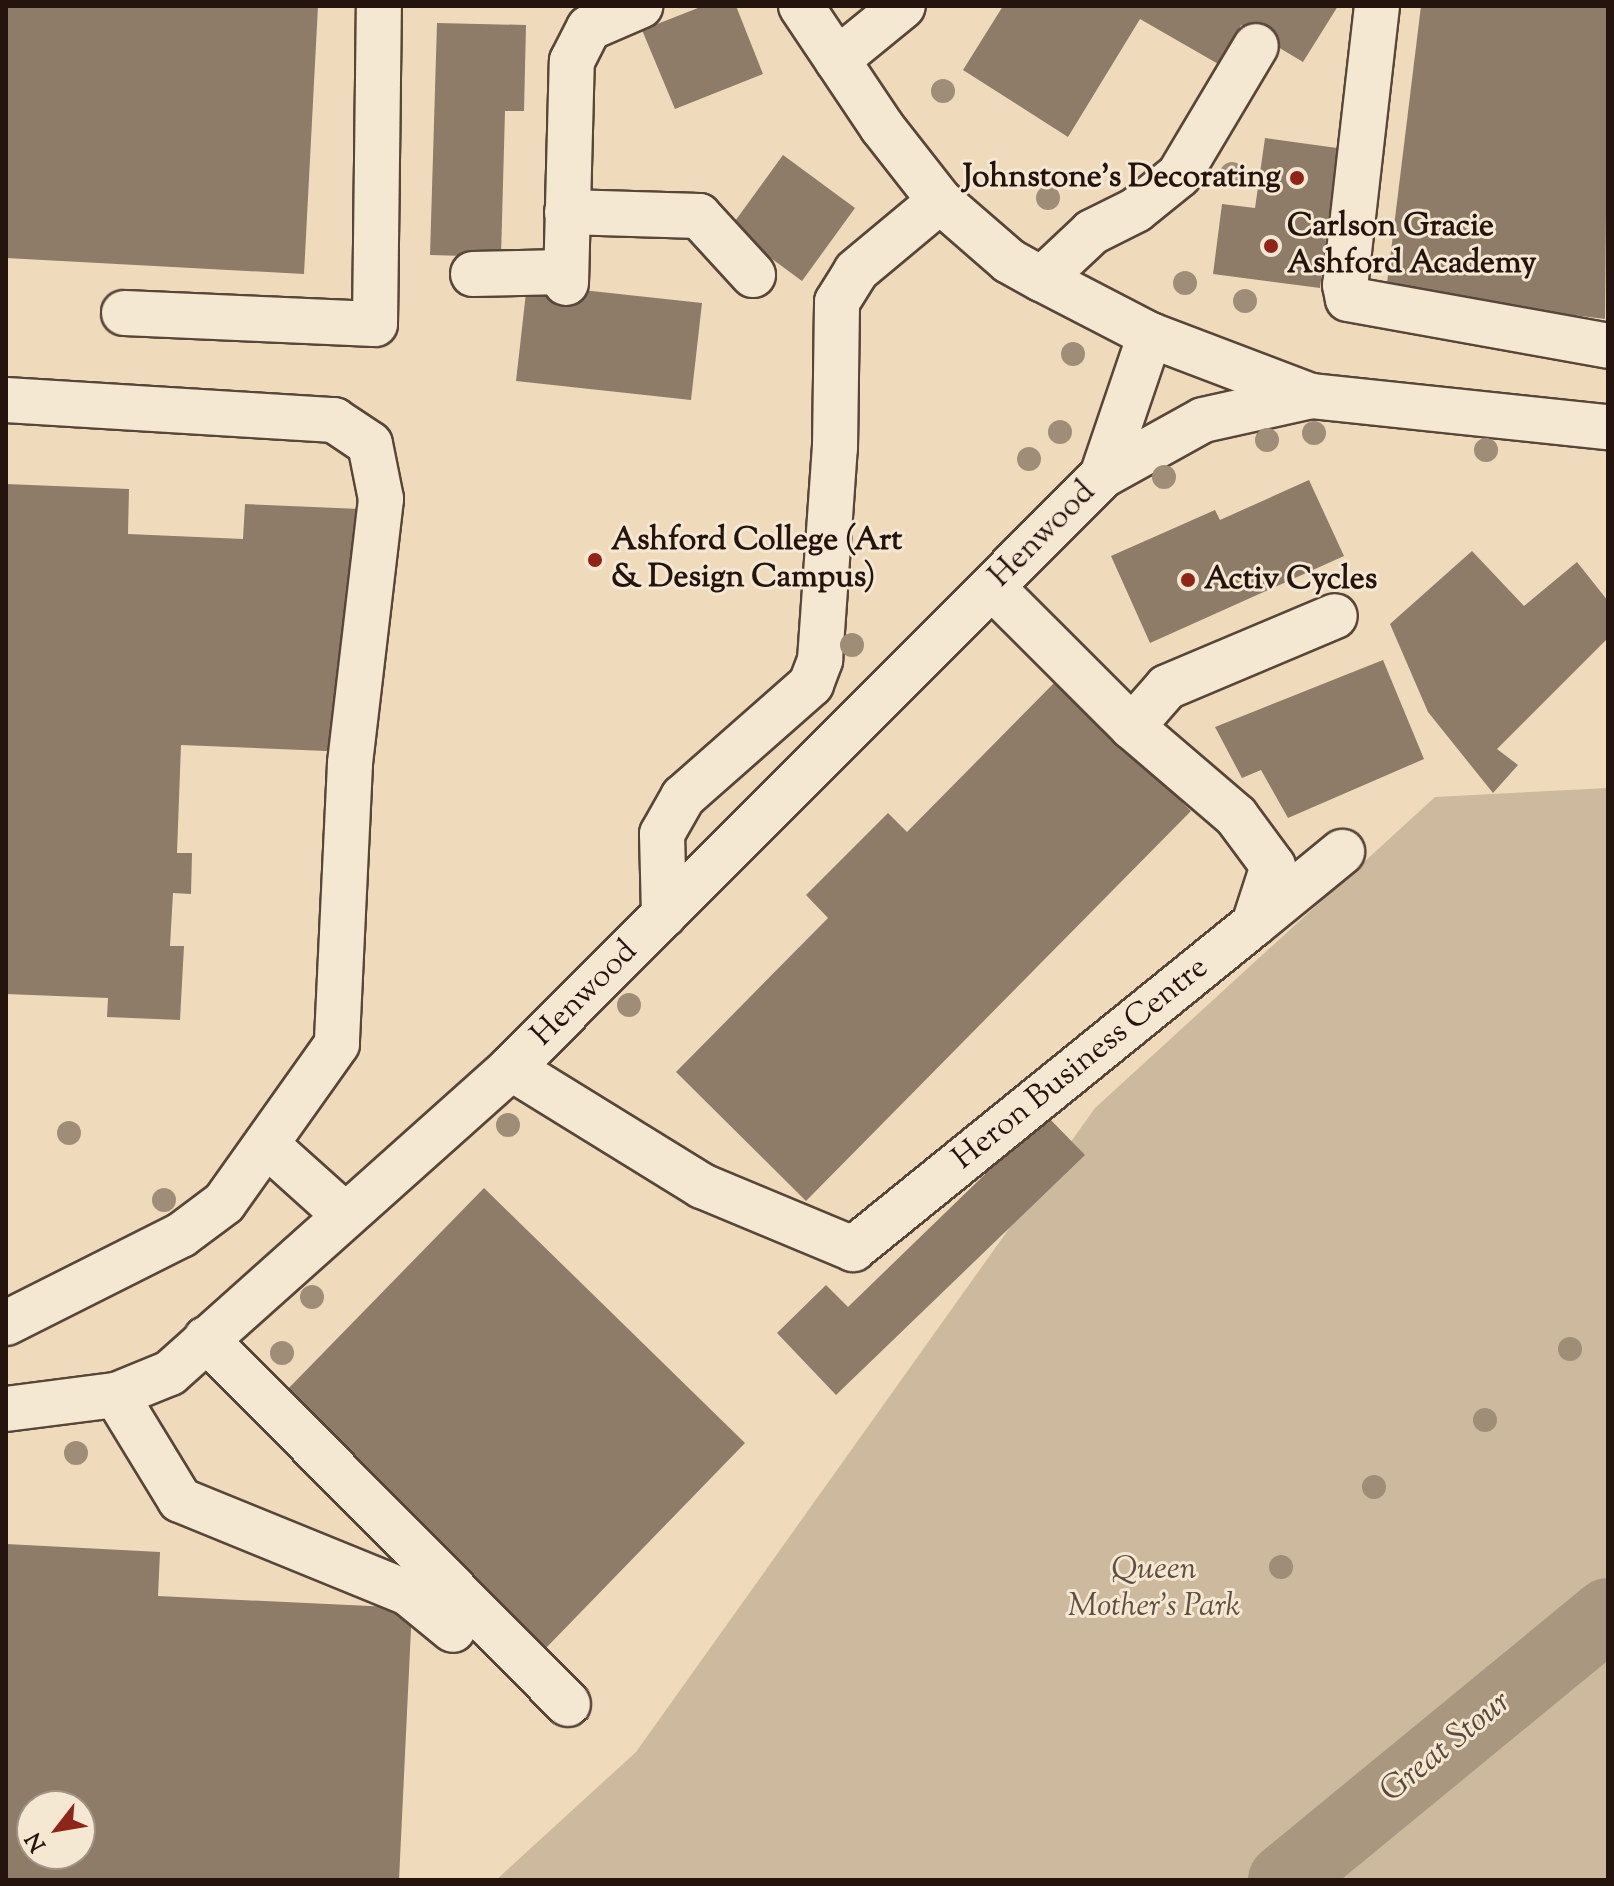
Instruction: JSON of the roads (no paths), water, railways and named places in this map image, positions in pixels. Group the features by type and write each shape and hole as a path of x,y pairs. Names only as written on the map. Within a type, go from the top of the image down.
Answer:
{"street":[{"path":"124,313 375,324 379,6"},
{"path":"473,274 566,277 572,61 585,17 640,6"},
{"name":"Henwood","path":"801,6 940,201 1009,261 1042,279 1150,335 1311,396 1608,427"},
{"path":"837,60 903,6"},
{"path":"1377,6 1345,285 1348,299 1608,346"},
{"path":"1042,279 1092,232 1136,210 1179,175 1256,46"},
{"path":"664,915 662,834 683,797 811,684 820,660 835,448 837,302 856,271 940,201"},
{"path":"567,212 699,216 753,275"},
{"name":"Henwood","path":"1102,476 1150,335"},
{"name":"Henwood","path":"6,1409 116,1395 170,1373 511,1068 1102,476 1203,420 1311,396"},
{"path":"6,400 334,420 370,444 381,499 350,764 337,1044 268,1146 224,1203 181,1235 6,1323"},
{"path":"992,587 1132,727 1236,816 1273,866 1254,924"},
{"path":"1132,727 1167,687 1335,616"},
{"path":"1254,924 1342,852"},
{"name":"Heron Business Centre","path":"511,1068 702,1186 853,1249 1254,924"},
{"path":"268,1146 345,1215"},
{"path":"206,1339 568,1704"},
{"path":"116,1395 180,1500 408,1593 453,1630"}],"waterway":[{"name":"Great Stour","path":"1284,1880 1608,1614"}],"place":[{"name":"Johnstone's Decorating","path":"1297,178"},
{"name":"Carlson Gracie Ashford Academy","path":"1271,246"},
{"name":"Ashford College (Art & Design Campus)","path":"595,560"},
{"name":"Activ Cycles","path":"1188,580"}],"park label":[{"name":"Queen Mother’s Park","path":"1154,1590"}]}
